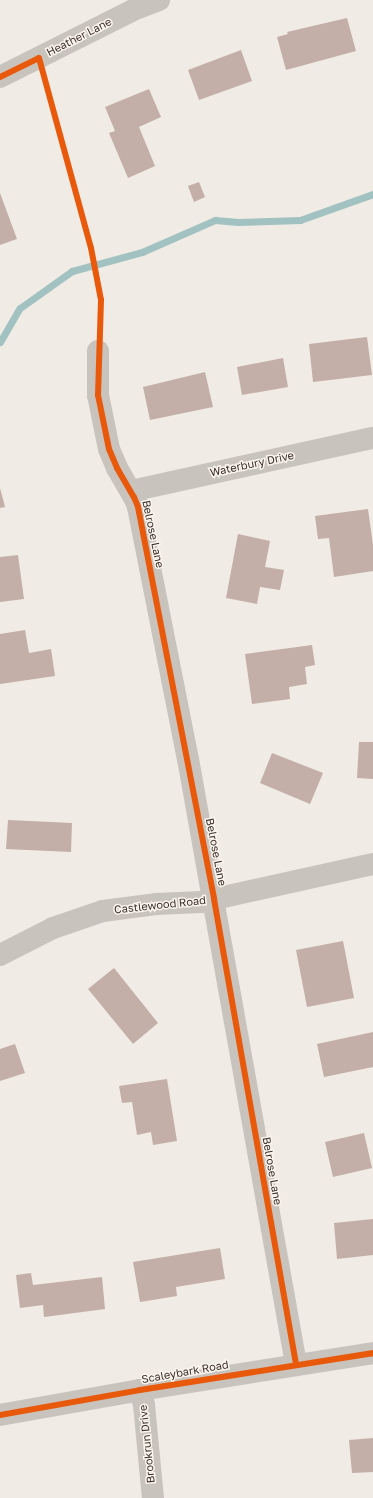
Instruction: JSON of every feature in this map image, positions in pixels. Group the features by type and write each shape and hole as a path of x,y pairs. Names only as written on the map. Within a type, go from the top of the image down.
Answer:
{"street":[{"name":"Heather Lane","path":"0,77 133,10 159,0"},
{"name":"Belrose Lane","path":"98,351 98,396 109,448 117,468 131,491 138,507 214,899 296,1364"},
{"name":"Waterbury Drive","path":"131,491 373,438"},
{"name":"Castlewood Road","path":"0,955 53,928 103,911 156,904 200,902 244,891 373,864"},
{"name":"Scaleybark Road","path":"0,1415 296,1364 373,1353"},
{"name":"Brookrun Drive","path":"140,1390 144,1405 153,1498"}],"building":[{"path":"347,18 356,51 286,70 277,37 288,34 287,32"},
{"path":"241,50 252,81 199,100 188,70"},
{"path":"149,89 161,117 139,127 155,166 128,178 109,133 115,131 105,107"},
{"path":"199,182 205,197 194,202 188,186"},
{"path":"0,193 17,239 0,245"},
{"path":"367,337 372,375 313,382 309,344"},
{"path":"283,358 288,387 242,395 237,367"},
{"path":"205,372 213,407 150,420 143,387"},
{"path":"0,488 5,507 0,508"},
{"path":"368,509 373,545 373,571 334,577 329,538 318,539 315,516"},
{"path":"238,534 270,541 265,567 284,570 280,590 260,587 257,604 226,598"},
{"path":"18,555 24,599 0,602 0,557"},
{"path":"25,630 29,653 51,649 55,676 0,684 0,634"},
{"path":"312,645 315,665 305,667 307,684 289,687 290,699 252,704 245,654"},
{"path":"359,742 373,742 373,779 357,778"},
{"path":"272,753 323,773 310,804 260,783"},
{"path":"8,820 72,823 71,852 6,849"},
{"path":"343,941 354,998 307,1007 296,950"},
{"path":"114,968 158,1023 133,1044 88,989"},
{"path":"373,1032 373,1067 324,1077 317,1044"},
{"path":"15,1044 25,1073 0,1081 0,1049"},
{"path":"167,1079 177,1141 153,1145 151,1132 137,1135 132,1102 122,1103 119,1086"},
{"path":"364,1133 372,1168 333,1177 325,1142"},
{"path":"373,1219 373,1255 337,1259 334,1223"},
{"path":"220,1248 225,1279 176,1287 177,1296 140,1302 133,1262"},
{"path":"31,1273 33,1285 102,1277 105,1309 44,1317 43,1305 20,1308 16,1275"},
{"path":"373,1438 373,1472 352,1473 349,1440"}],"waterway":[{"path":"0,342 20,308 72,271 142,252 215,220 238,222 300,220 373,194"}],"cycle path":[{"path":"0,77 39,58 91,248 101,300 98,395 109,449 117,468 134,497 138,507 214,899 296,1364"},
{"path":"0,1415 140,1390 373,1353"}]}
